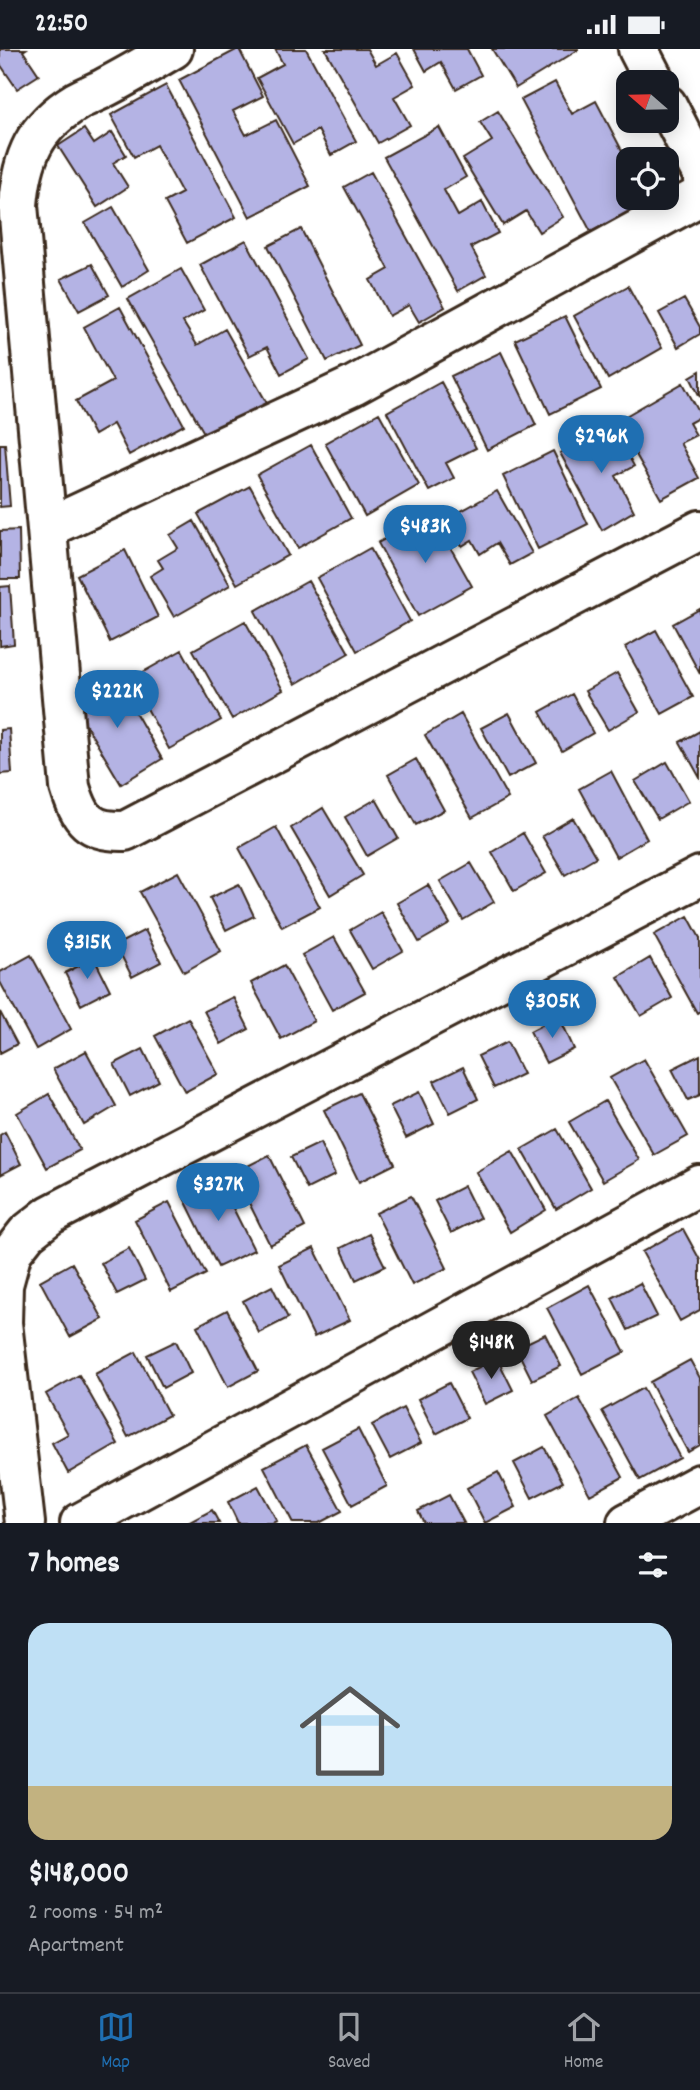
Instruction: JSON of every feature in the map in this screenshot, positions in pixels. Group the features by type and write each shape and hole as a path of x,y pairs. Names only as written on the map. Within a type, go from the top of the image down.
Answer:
{"street":[{"path":"173,49 58,114 41,131 28,154 21,177 18,205 71,787 77,809 89,824 105,832 125,831 700,530"},
{"path":"638,49 649,70"},
{"path":"679,129 700,170"},
{"path":"47,528 352,386 700,196"},
{"path":"25,1523 2,1323 3,1285 12,1252 27,1233 50,1215 700,876"},
{"path":"80,1523 700,1185"},
{"path":"627,1523 700,1483"}],"building":[{"path":"0,49 26,49 23,51 39,75 17,89 0,64"},
{"path":"239,49 263,96 233,111 246,135 276,120 310,186 250,217 179,80"},
{"path":"275,49 306,49 356,141 331,155 318,130 293,144 257,78 283,64"},
{"path":"325,49 367,49 376,65 397,53 415,85 394,97 410,125 378,143"},
{"path":"414,49 467,49 481,75 456,89 441,62 426,71"},
{"path":"492,49 578,49 578,50 516,88"},
{"path":"555,82 572,114 596,101 620,147 616,147 616,210 632,210 591,232 521,100"},
{"path":"166,85 236,217 187,243 165,202 182,193 156,145 134,157 111,115"},
{"path":"498,111 563,217 539,232 526,211 503,225 463,159 492,141 480,122"},
{"path":"439,127 466,177 444,190 458,216 482,202 498,233 471,247 486,275 458,291 384,157"},
{"path":"84,129 94,144 112,132 126,155 113,163 128,187 97,207 58,146"},
{"path":"371,172 445,307 419,322 409,305 389,316 370,280 389,269 344,187"},
{"path":"113,207 149,270 122,287 85,223"},
{"path":"301,229 360,345 327,361 268,246"},
{"path":"246,240 309,359 281,374 267,347 249,356 200,265"},
{"path":"92,264 109,295 79,311 61,279"},
{"path":"181,269 204,310 183,322 197,345 225,329 268,405 208,440 128,299"},
{"path":"628,286 662,348 608,379 574,316"},
{"path":"684,299 700,327 700,334 678,347 659,313"},
{"path":"120,307 184,425 129,455 113,424 94,435 76,401 113,381 84,327"},
{"path":"565,316 601,389 550,414 515,340"},
{"path":"501,352 536,425 487,450 451,376"},
{"path":"700,371 700,397 690,377"},
{"path":"441,382 476,448 446,463 454,478 429,491 387,412"},
{"path":"683,383 700,417 689,423 696,435 680,443 699,478 661,499 617,421"},
{"path":"379,413 419,485 365,516 325,443"},
{"path":"611,424 634,466 616,476 634,511 602,530 560,453"},
{"path":"0,444 5,444 10,506 0,507"},
{"path":"311,445 351,518 298,548 257,475"},
{"path":"553,451 588,524 538,549 503,476"},
{"path":"250,486 288,555 237,584 198,514"},
{"path":"497,491 532,553 510,565 497,543 480,554 472,540 462,546 447,519"},
{"path":"431,513 472,586 418,616 378,543"},
{"path":"194,521 230,585 174,617 150,576 163,568 158,560 178,548 170,535"},
{"path":"19,530 20,579 0,579 0,531"},
{"path":"370,548 410,621 357,651 317,578"},
{"path":"125,550 158,617 110,642 77,575"},
{"path":"308,581 349,653 295,684 255,611"},
{"path":"10,586 14,644 0,646 0,587"},
{"path":"700,609 700,674 673,624"},
{"path":"245,621 283,690 232,719 193,650"},
{"path":"656,630 693,697 662,714 625,647"},
{"path":"182,650 221,720 169,749 131,679"},
{"path":"617,673 639,712 608,730 585,691"},
{"path":"115,677 162,759 121,784 72,702"},
{"path":"572,694 593,733 562,751 540,712"},
{"path":"509,713 536,763 508,778 481,728"},
{"path":"461,714 508,798 472,818 425,735"},
{"path":"9,729 12,773 0,774 0,730"},
{"path":"700,731 700,778 680,742"},
{"path":"416,759 444,810 416,825 388,775"},
{"path":"667,762 689,801 658,819 635,781"},
{"path":"611,771 647,839 616,857 579,789"},
{"path":"376,799 398,838 367,856 345,817"},
{"path":"323,808 363,875 330,895 291,828"},
{"path":"573,818 596,857 565,875 542,836"},
{"path":"276,827 320,907 282,927 239,848"},
{"path":"523,833 546,873 514,891 492,852"},
{"path":"471,863 494,902 463,920 440,881"},
{"path":"178,872 221,951 184,972 140,892"},
{"path":"239,884 254,916 226,930 210,898"},
{"path":"428,885 450,924 419,942 397,903"},
{"path":"381,912 403,951 372,969 350,930"},
{"path":"688,916 700,938 700,1011 697,1013 654,935"},
{"path":"145,930 161,962 132,977 116,945"},
{"path":"334,937 365,992 332,1010 302,955"},
{"path":"31,955 71,1029 36,1049 0,982 0,972"},
{"path":"94,958 110,990 81,1005 65,973"},
{"path":"650,958 672,998 641,1016 618,977"},
{"path":"284,965 314,1021 281,1039 251,983"},
{"path":"233,997 249,1029 221,1044 204,1011"},
{"path":"0,1012 17,1044 0,1053"},
{"path":"559,1016 574,1049 546,1063 530,1031"},
{"path":"188,1018 218,1074 185,1092 155,1036"},
{"path":"507,1042 523,1074 494,1088 478,1056"},
{"path":"143,1049 159,1081 130,1096 114,1064"},
{"path":"86,1051 116,1106 84,1125 53,1069"},
{"path":"700,1055 700,1095 688,1100 672,1069"},
{"path":"644,1059 688,1136 654,1155 610,1078"},
{"path":"463,1067 478,1099 450,1113 434,1081"},
{"path":"419,1092 434,1124 406,1138 390,1106"},
{"path":"359,1093 395,1164 359,1182 324,1110"},
{"path":"49,1094 80,1150 47,1168 17,1113"},
{"path":"605,1101 639,1160 603,1181 569,1122"},
{"path":"557,1129 591,1188 556,1209 522,1149"},
{"path":"5,1132 21,1164 0,1175 0,1135"},
{"path":"320,1143 335,1175 307,1189 291,1157"},
{"path":"512,1151 546,1210 510,1232 476,1172"},
{"path":"269,1155 305,1227 270,1245 234,1173"},
{"path":"218,1178 254,1250 218,1267 183,1196"},
{"path":"464,1186 480,1218 451,1233 435,1201"},
{"path":"411,1196 447,1268 412,1285 376,1213"},
{"path":"169,1202 206,1274 171,1292 135,1220"},
{"path":"683,1229 700,1260 700,1310 680,1321 642,1252"},
{"path":"369,1234 385,1266 356,1280 341,1248"},
{"path":"129,1248 145,1280 117,1294 101,1263"},
{"path":"314,1248 350,1320 314,1337 279,1265"},
{"path":"72,1263 103,1319 70,1337 40,1281"},
{"path":"640,1283 657,1316 628,1330 612,1298"},
{"path":"589,1285 625,1352 582,1374 547,1308"},
{"path":"272,1286 288,1318 259,1333 243,1301"},
{"path":"227,1310 258,1371 228,1387 197,1326"},
{"path":"545,1334 561,1366 532,1380 516,1348"},
{"path":"176,1341 191,1373 163,1388 147,1355"},
{"path":"136,1352 169,1415 128,1437 95,1374"},
{"path":"497,1358 513,1390 485,1404 469,1372"},
{"path":"690,1360 700,1378 700,1445 688,1452 650,1382"},
{"path":"79,1375 118,1444 68,1473 52,1443 68,1434 46,1394"},
{"path":"449,1383 467,1418 436,1434 418,1399"},
{"path":"643,1388 680,1458 640,1480 602,1411"},
{"path":"579,1398 623,1477 590,1495 547,1416"},
{"path":"403,1408 421,1443 390,1459 372,1425"},
{"path":"358,1429 387,1486 352,1505 322,1448"},
{"path":"306,1445 342,1511 319,1523 293,1523 264,1467"},
{"path":"544,1447 563,1482 532,1498 514,1463"},
{"path":"498,1472 516,1507 485,1523 467,1488"},
{"path":"258,1486 277,1521 238,1523 228,1502"},
{"path":"449,1495 464,1523 424,1523 418,1511"},
{"path":"212,1510 219,1523 188,1523"}]}
